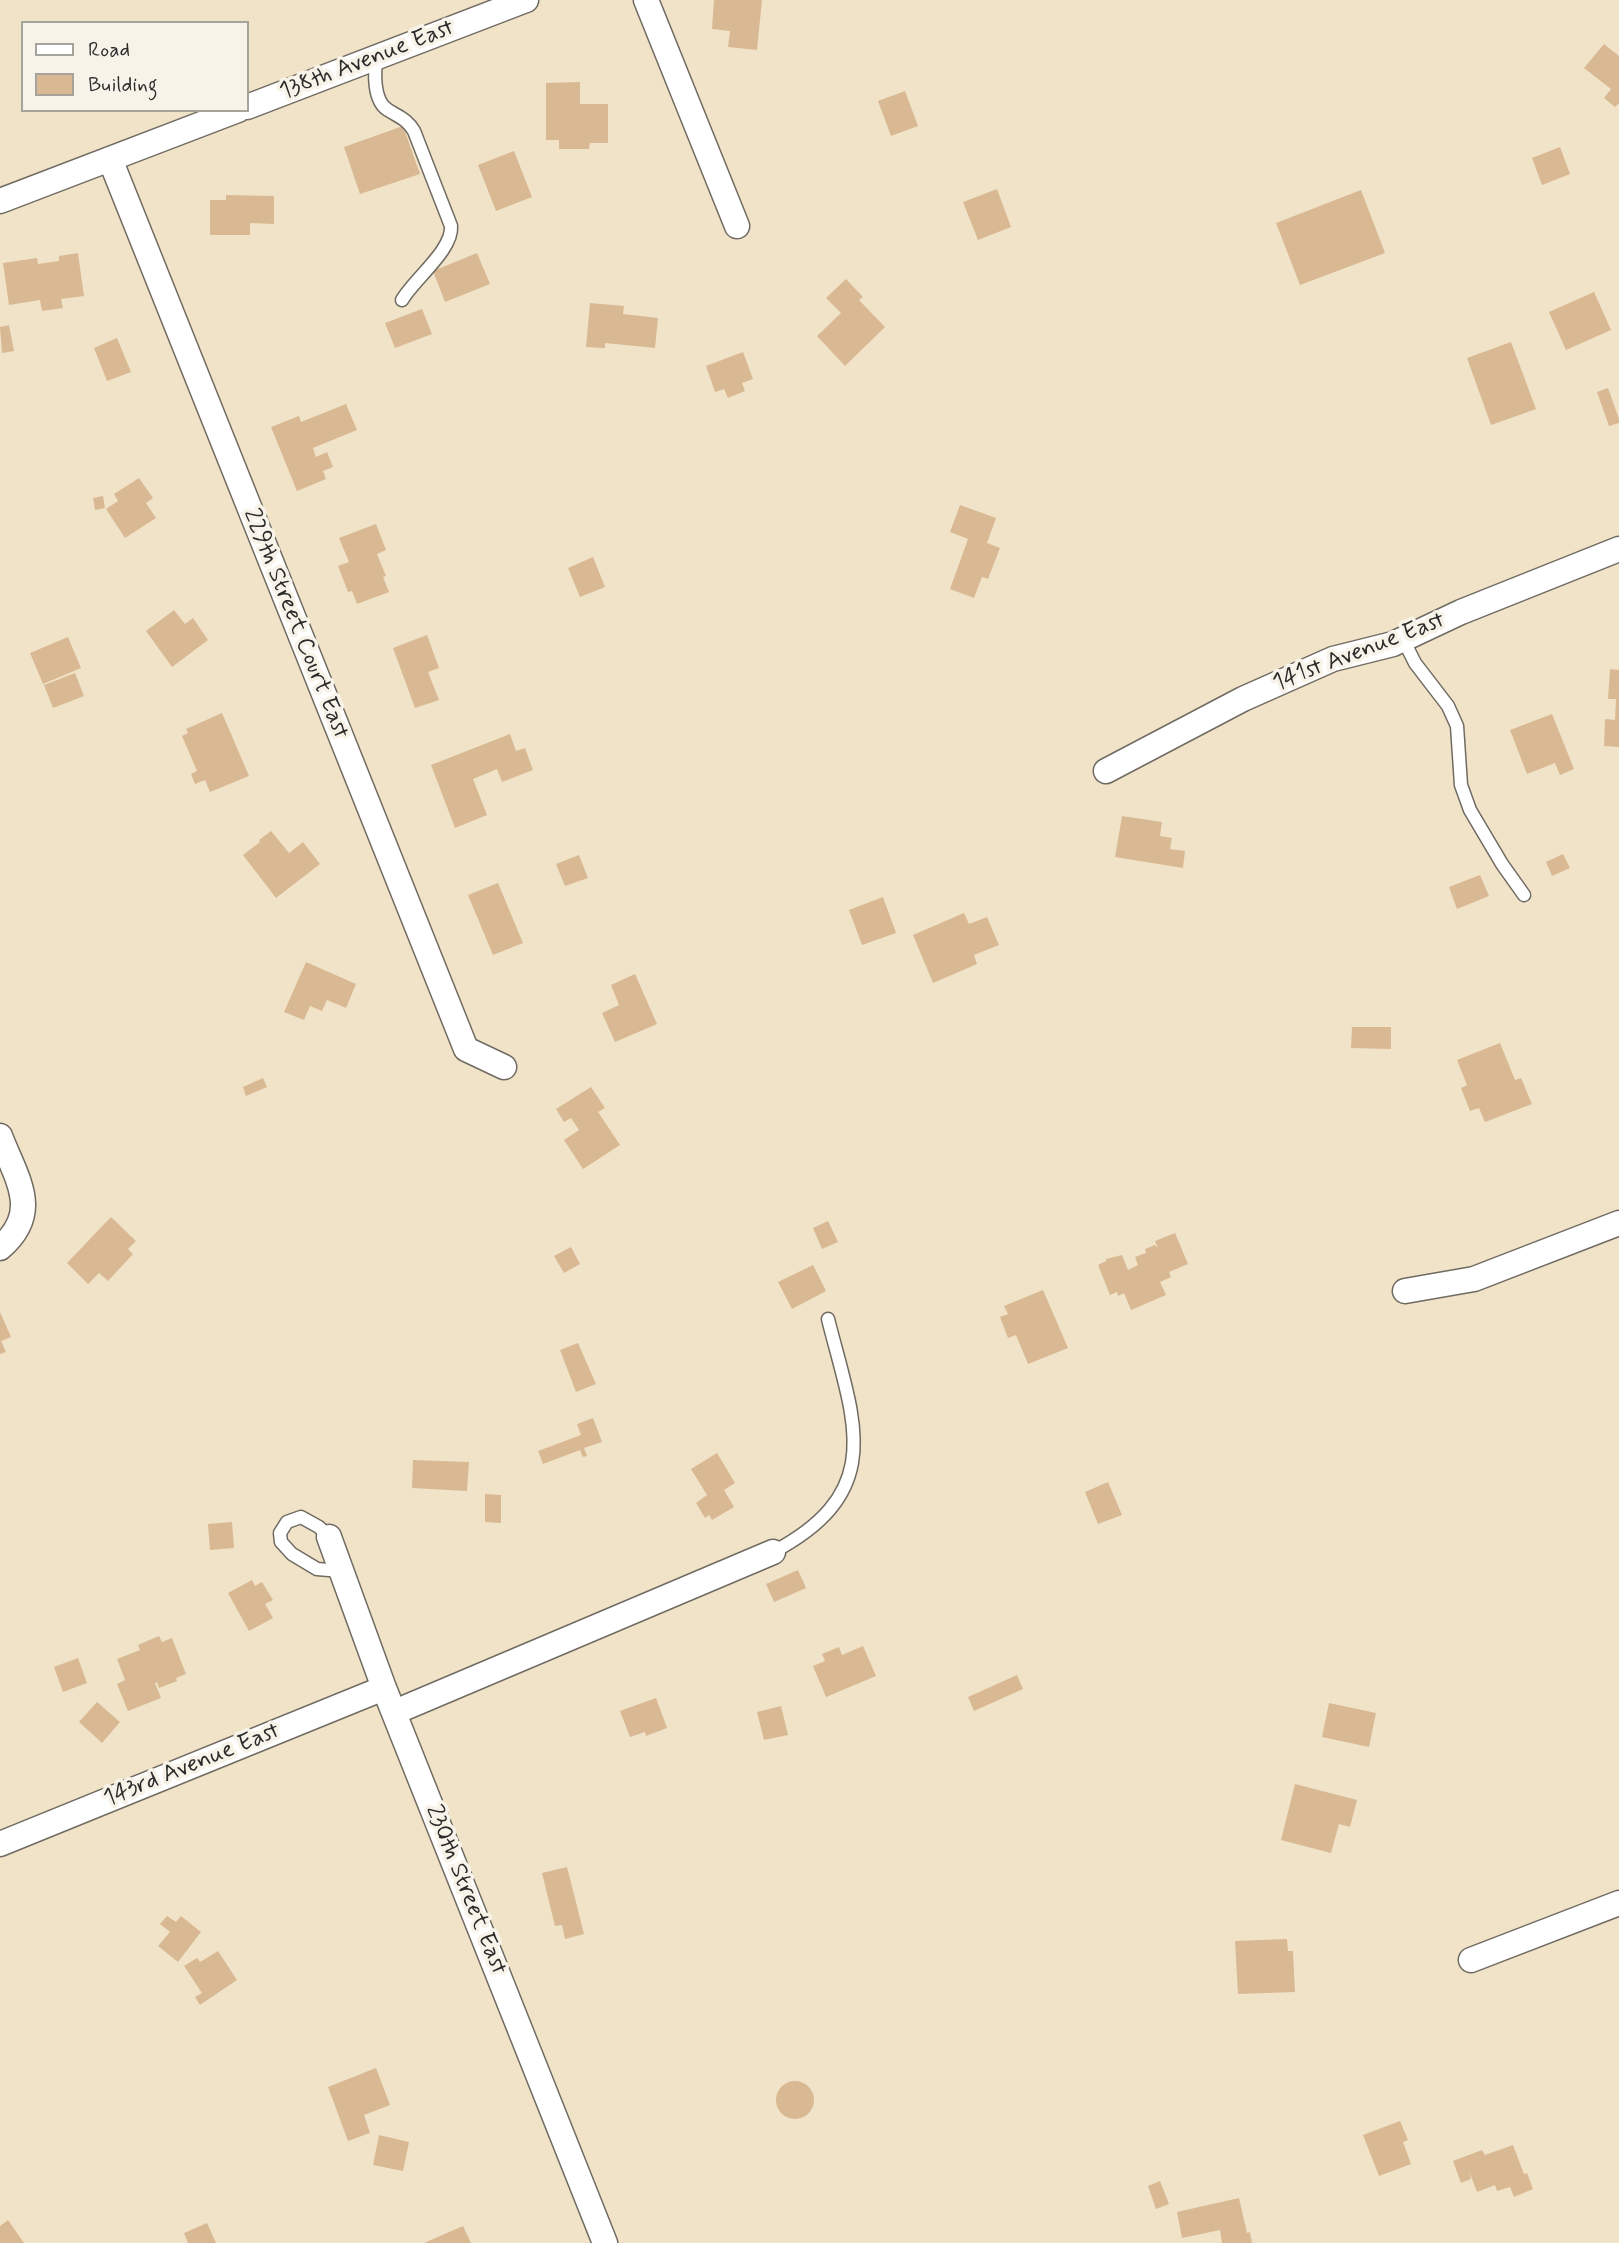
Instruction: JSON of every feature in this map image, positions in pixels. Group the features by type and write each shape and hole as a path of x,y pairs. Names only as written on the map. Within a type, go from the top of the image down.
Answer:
{"street":[{"name":"138th Avenue East","path":"248,107 526,0"},
{"path":"646,0 737,226"},
{"path":"0,201 233,112"},
{"name":"229th Street Court East","path":"110,159 466,1049 504,1067"},
{"name":"141st Avenue East","path":"1106,771 1243,699 1332,659 1393,644 1461,612 1619,549"},
{"path":"0,1136 24,1209 22,1221 13,1237 0,1248"},
{"path":"1405,1291 1474,1279 1619,1223"},
{"name":"230th Street East","path":"329,1536 384,1688 604,2243"},
{"path":"395,1712 773,1552"},
{"name":"143rd Avenue East","path":"0,1844 384,1688"},
{"path":"1471,1960 1619,1903"}],"lane":[{"path":"377,57 374,68 379,100 385,109 409,122 452,231 452,236 402,300"},
{"path":"1403,639 1415,663 1448,706 1457,726 1461,785 1470,810 1524,895"},
{"path":"773,1552 799,1538 829,1511 842,1494 852,1471 855,1444 852,1416 828,1319"},
{"path":"329,1536 301,1517 287,1522 280,1532 281,1542 292,1554 317,1569 341,1572"}],"building":[{"path":"714,0 762,0 757,50 728,47 730,31 712,29"},
{"path":"1604,44 1619,56 1619,103 1615,107 1604,98 1611,89 1584,68"},
{"path":"580,82 580,104 608,104 608,143 590,143 589,149 559,149 559,140 546,140 546,83"},
{"path":"905,91 918,126 891,136 878,101"},
{"path":"403,126 420,174 360,194 344,147"},
{"path":"1560,147 1570,174 1542,185 1532,158"},
{"path":"514,151 532,197 496,211 478,165"},
{"path":"997,189 1011,227 978,240 963,202"},
{"path":"1361,190 1385,253 1300,285 1276,223"},
{"path":"226,195 274,196 274,224 250,223 250,235 210,235 210,200 226,200"},
{"path":"78,253 84,296 61,299 63,308 42,311 40,300 9,305 3,263 37,258 38,264 59,261 59,256"},
{"path":"477,253 490,284 445,302 433,271"},
{"path":"846,279 863,297 859,300 885,327 845,366 817,336 841,313 826,298"},
{"path":"1594,292 1611,330 1566,350 1549,312"},
{"path":"590,303 624,306 623,314 658,318 655,348 605,343 605,348 586,347"},
{"path":"422,309 432,334 395,348 385,323"},
{"path":"9,325 14,351 2,353 0,327"},
{"path":"117,338 131,372 107,381 94,348"},
{"path":"1511,342 1536,409 1491,425 1467,358"},
{"path":"743,352 753,379 742,383 745,391 728,398 724,389 715,392 706,366"},
{"path":"1608,388 1619,419 1619,423 1609,426 1597,392"},
{"path":"346,404 357,430 313,448 316,457 327,452 333,467 323,471 326,479 297,491 271,427 299,416 301,422"},
{"path":"139,478 153,498 146,503 156,518 125,538 106,509 118,501 114,494"},
{"path":"103,496 105,508 95,510 93,498"},
{"path":"960,505 996,518 987,543 1000,548 988,579 982,577 974,598 950,589 968,539 950,532"},
{"path":"376,524 386,550 377,554 389,592 357,604 352,591 348,592 338,566 349,562 339,538"},
{"path":"593,557 605,587 580,597 568,568"},
{"path":"174,610 185,624 193,618 208,640 172,667 146,631"},
{"path":"427,635 439,668 428,672 439,700 415,708 393,648"},
{"path":"68,637 81,668 43,684 30,653"},
{"path":"1610,669 1619,670 1619,747 1604,746 1605,719 1615,720 1616,699 1608,699"},
{"path":"75,673 84,696 53,708 44,685"},
{"path":"222,713 249,776 210,792 205,780 195,784 191,774 197,771 182,736 188,733 186,729"},
{"path":"1552,714 1574,769 1560,775 1555,763 1527,774 1510,730"},
{"path":"510,734 516,751 525,748 533,770 502,782 497,769 473,779 487,815 455,828 431,765"},
{"path":"1122,816 1162,822 1160,836 1172,838 1170,849 1185,851 1183,868 1115,857"},
{"path":"271,831 289,853 303,842 320,864 276,898 243,855"},
{"path":"1563,854 1570,868 1552,876 1546,862"},
{"path":"579,855 588,878 565,886 556,864"},
{"path":"1480,875 1489,896 1457,909 1449,887"},
{"path":"498,883 523,943 493,955 468,895"},
{"path":"883,897 896,933 862,945 849,910"},
{"path":"964,913 969,924 987,917 999,945 974,955 977,964 933,983 913,935"},
{"path":"306,962 356,984 346,1008 327,1000 322,1011 310,1006 304,1020 284,1012"},
{"path":"635,974 657,1024 615,1042 602,1013 619,1005 611,985"},
{"path":"1352,1027 1391,1027 1391,1049 1351,1048"},
{"path":"1500,1043 1515,1080 1521,1078 1532,1104 1485,1122 1479,1108 1470,1111 1461,1088 1467,1085 1457,1060"},
{"path":"263,1078 267,1087 246,1096 243,1087"},
{"path":"591,1087 605,1108 598,1112 620,1145 583,1169 564,1140 579,1130 571,1118 564,1122 556,1109"},
{"path":"111,1217 136,1241 128,1249 133,1254 108,1281 99,1273 88,1284 67,1263"},
{"path":"828,1221 838,1242 822,1249 813,1228"},
{"path":"1175,1233 1188,1264 1169,1272 1171,1277 1160,1282 1166,1295 1131,1310 1124,1293 1118,1296 1117,1292 1110,1295 1098,1265 1106,1259 1122,1255 1128,1270 1138,1265 1135,1257 1146,1253 1145,1249 1155,1245 1158,1248 1155,1241"},
{"path":"571,1247 580,1264 564,1273 554,1256"},
{"path":"813,1265 826,1291 792,1309 778,1282"},
{"path":"1043,1290 1068,1348 1028,1364 1016,1335 1008,1338 1000,1317 1008,1314 1004,1306"},
{"path":"0,1312 11,1337 1,1341 6,1352 0,1354"},
{"path":"578,1343 596,1384 576,1392 560,1350"},
{"path":"593,1418 602,1442 584,1448 587,1456 583,1457 580,1450 543,1464 538,1451 581,1435 577,1424"},
{"path":"717,1453 735,1483 724,1490 734,1507 712,1520 709,1515 705,1518 696,1503 707,1495 691,1469"},
{"path":"413,1460 469,1462 467,1491 412,1488"},
{"path":"1108,1482 1122,1515 1098,1524 1085,1492"},
{"path":"485,1494 501,1495 501,1523 485,1522"},
{"path":"232,1522 234,1548 210,1550 208,1524"},
{"path":"798,1570 806,1588 774,1602 766,1584"},
{"path":"252,1580 255,1586 262,1582 273,1600 265,1604 273,1618 249,1631 228,1593"},
{"path":"159,1636 162,1642 172,1638 186,1674 159,1688 157,1682 155,1683 161,1698 128,1711 117,1684 125,1680 117,1659 140,1650 138,1645"},
{"path":"863,1646 876,1676 826,1697 813,1666 825,1661 822,1654 839,1647 842,1655"},
{"path":"78,1658 87,1683 63,1692 54,1667"},
{"path":"1017,1675 1023,1689 974,1711 968,1697"},
{"path":"656,1698 667,1728 646,1736 645,1732 630,1737 620,1711"},
{"path":"97,1702 120,1722 102,1743 79,1722"},
{"path":"1329,1703 1376,1713 1369,1747 1322,1737"},
{"path":"781,1706 788,1735 764,1740 757,1712"},
{"path":"1295,1784 1357,1800 1350,1827 1339,1824 1331,1853 1281,1840"},
{"path":"567,1867 584,1934 565,1939 562,1925 555,1926 542,1873"},
{"path":"167,1916 176,1922 181,1916 201,1932 178,1962 158,1946 170,1932 160,1924"},
{"path":"1287,1939 1288,1951 1293,1951 1295,1992 1238,1994 1235,1941"},
{"path":"218,1951 237,1980 200,2005 195,1997 202,1993 184,1966 197,1958 200,1962"},
{"path":"376,2068 390,2105 364,2115 370,2133 348,2141 328,2087"},
{"path":"795,2081 808,2087 814,2100 808,2113 795,2119 782,2113 776,2100 782,2087"},
{"path":"1400,2121 1408,2140 1403,2142 1411,2164 1379,2176 1363,2135"},
{"path":"379,2135 409,2142 403,2171 373,2165"},
{"path":"1513,2145 1533,2189 1514,2197 1510,2187 1497,2191 1495,2185 1477,2192 1469,2171 1471,2179 1461,2183 1453,2161 1482,2150 1485,2155"},
{"path":"1160,2181 1169,2204 1156,2209 1148,2186"},
{"path":"1239,2198 1252,2243 1222,2243 1220,2230 1182,2238 1177,2212"},
{"path":"8,2220 24,2243 0,2243 0,2226"},
{"path":"207,2223 216,2243 188,2243 184,2233"},
{"path":"463,2226 471,2243 424,2243"}]}
